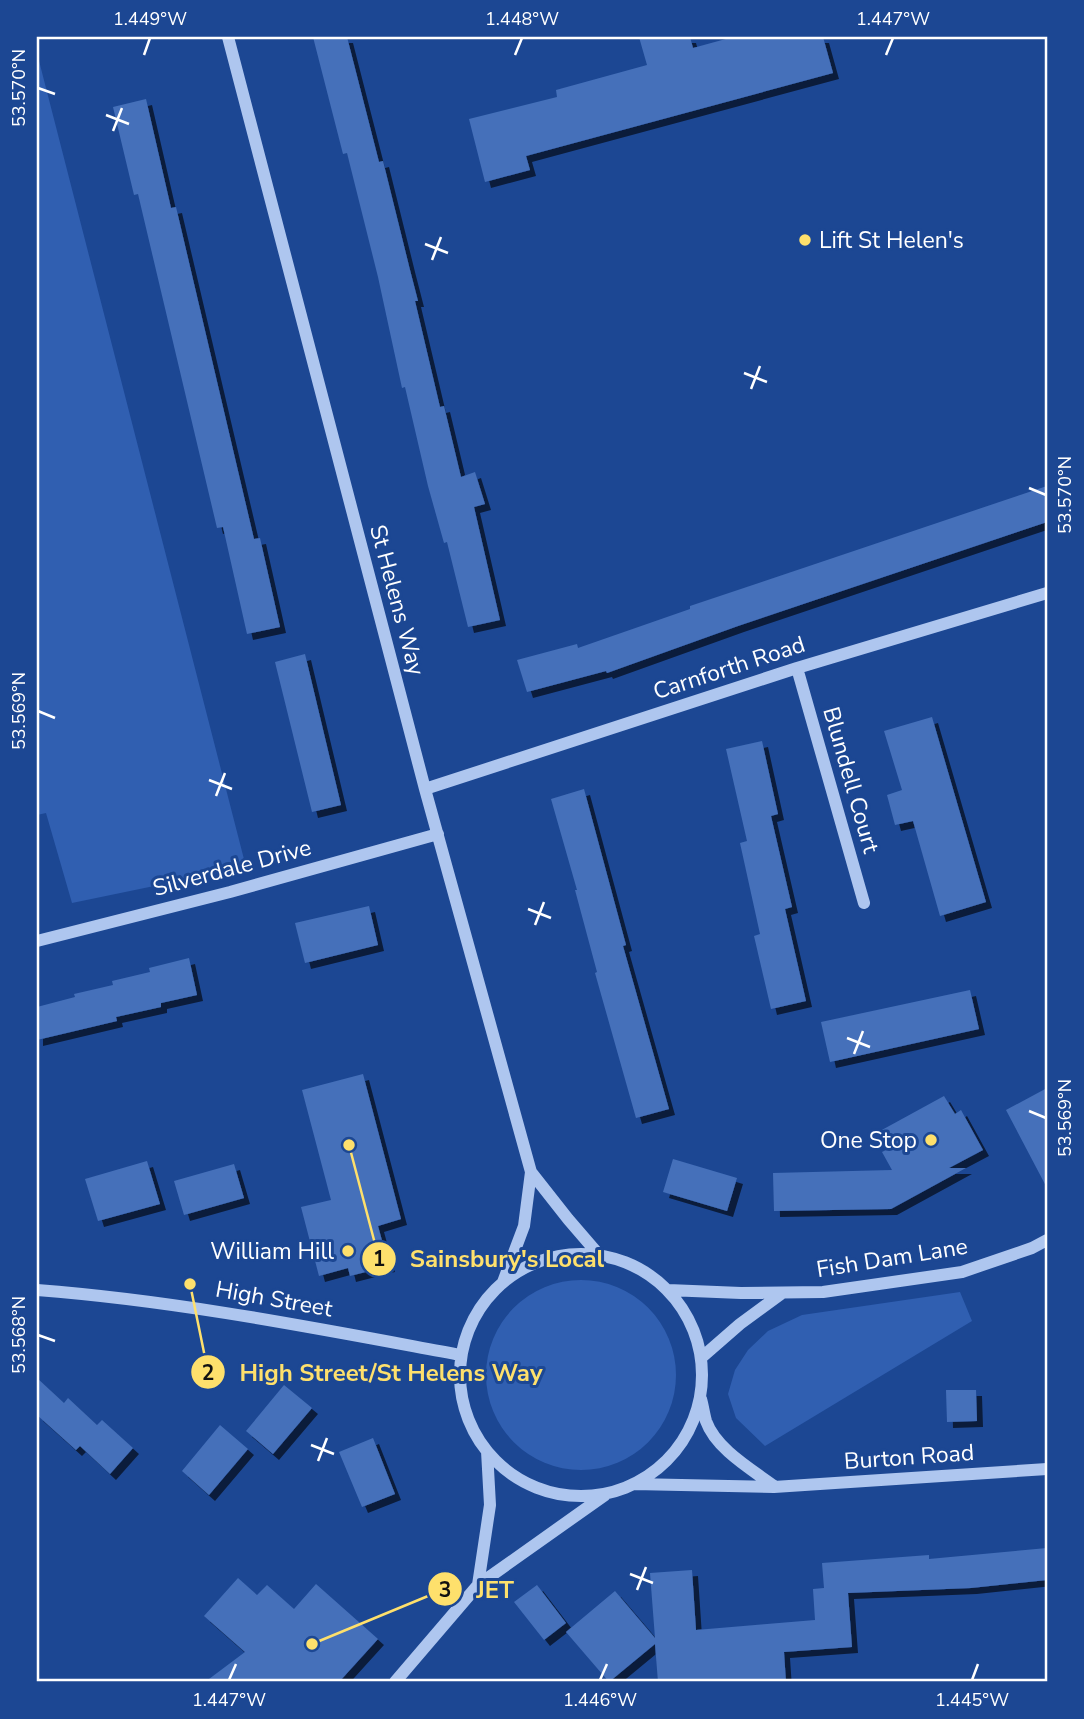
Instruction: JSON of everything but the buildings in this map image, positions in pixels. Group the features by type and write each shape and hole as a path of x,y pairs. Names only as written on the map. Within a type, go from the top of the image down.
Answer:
{"street":[{"name":"St Helens Way","path":"228,37 425,789 531,1172 524,1226 503,1282"},
{"name":"Carnforth Road","path":"425,789 797,668 1047,593"},
{"name":"Blundell Court","path":"797,668 864,903"},
{"name":"Silverdale Drive","path":"37,941 230,892 438,834"},
{"name":"St Helens Way","path":"531,1172 599,1255"},
{"name":"Fish Dam Lane","path":"667,1290 781,1294 824,1292 962,1272 1032,1248 1047,1240"},
{"path":"607,1494 573,1496 541,1489 511,1474 486,1451 465,1410 460,1387 461,1355 469,1327 483,1302 503,1282 525,1267 548,1258 573,1254 599,1255 624,1261 647,1273 667,1290 690,1321 701,1358 701,1397 707,1423 719,1441 737,1459 774,1487"},
{"name":"High Street","path":"37,1290 96,1294 220,1310 461,1355"},
{"path":"701,1358 740,1324 781,1294"},
{"path":"395,1682 478,1585 607,1494 634,1484 658,1469 677,1449 692,1424 701,1397"},
{"path":"478,1585 490,1505 486,1451"},
{"name":"Burton Road","path":"634,1484 774,1487 1047,1469"}],"shaded area":[{"path":"37,53 246,867 72,903 46,813 37,815"},
{"path":"581,1280 617,1287 648,1308 669,1339 676,1375 669,1411 648,1442 617,1463 581,1470 545,1463 514,1442 493,1411 486,1375 493,1339 514,1308 545,1287"},
{"path":"960,1292 972,1321 765,1446 736,1418 728,1394 735,1370 748,1350 768,1331 802,1315"}],"place":[{"name":"Lift St Helen's","path":"805,240"},
{"name":"One Stop","path":"931,1140"},
{"name":"Sainsbury's Local","path":"349,1145"},
{"name":"William Hill","path":"348,1251"},
{"name":"High Street/St Helens Way","path":"190,1284"},
{"name":"JET","path":"312,1644"}]}
